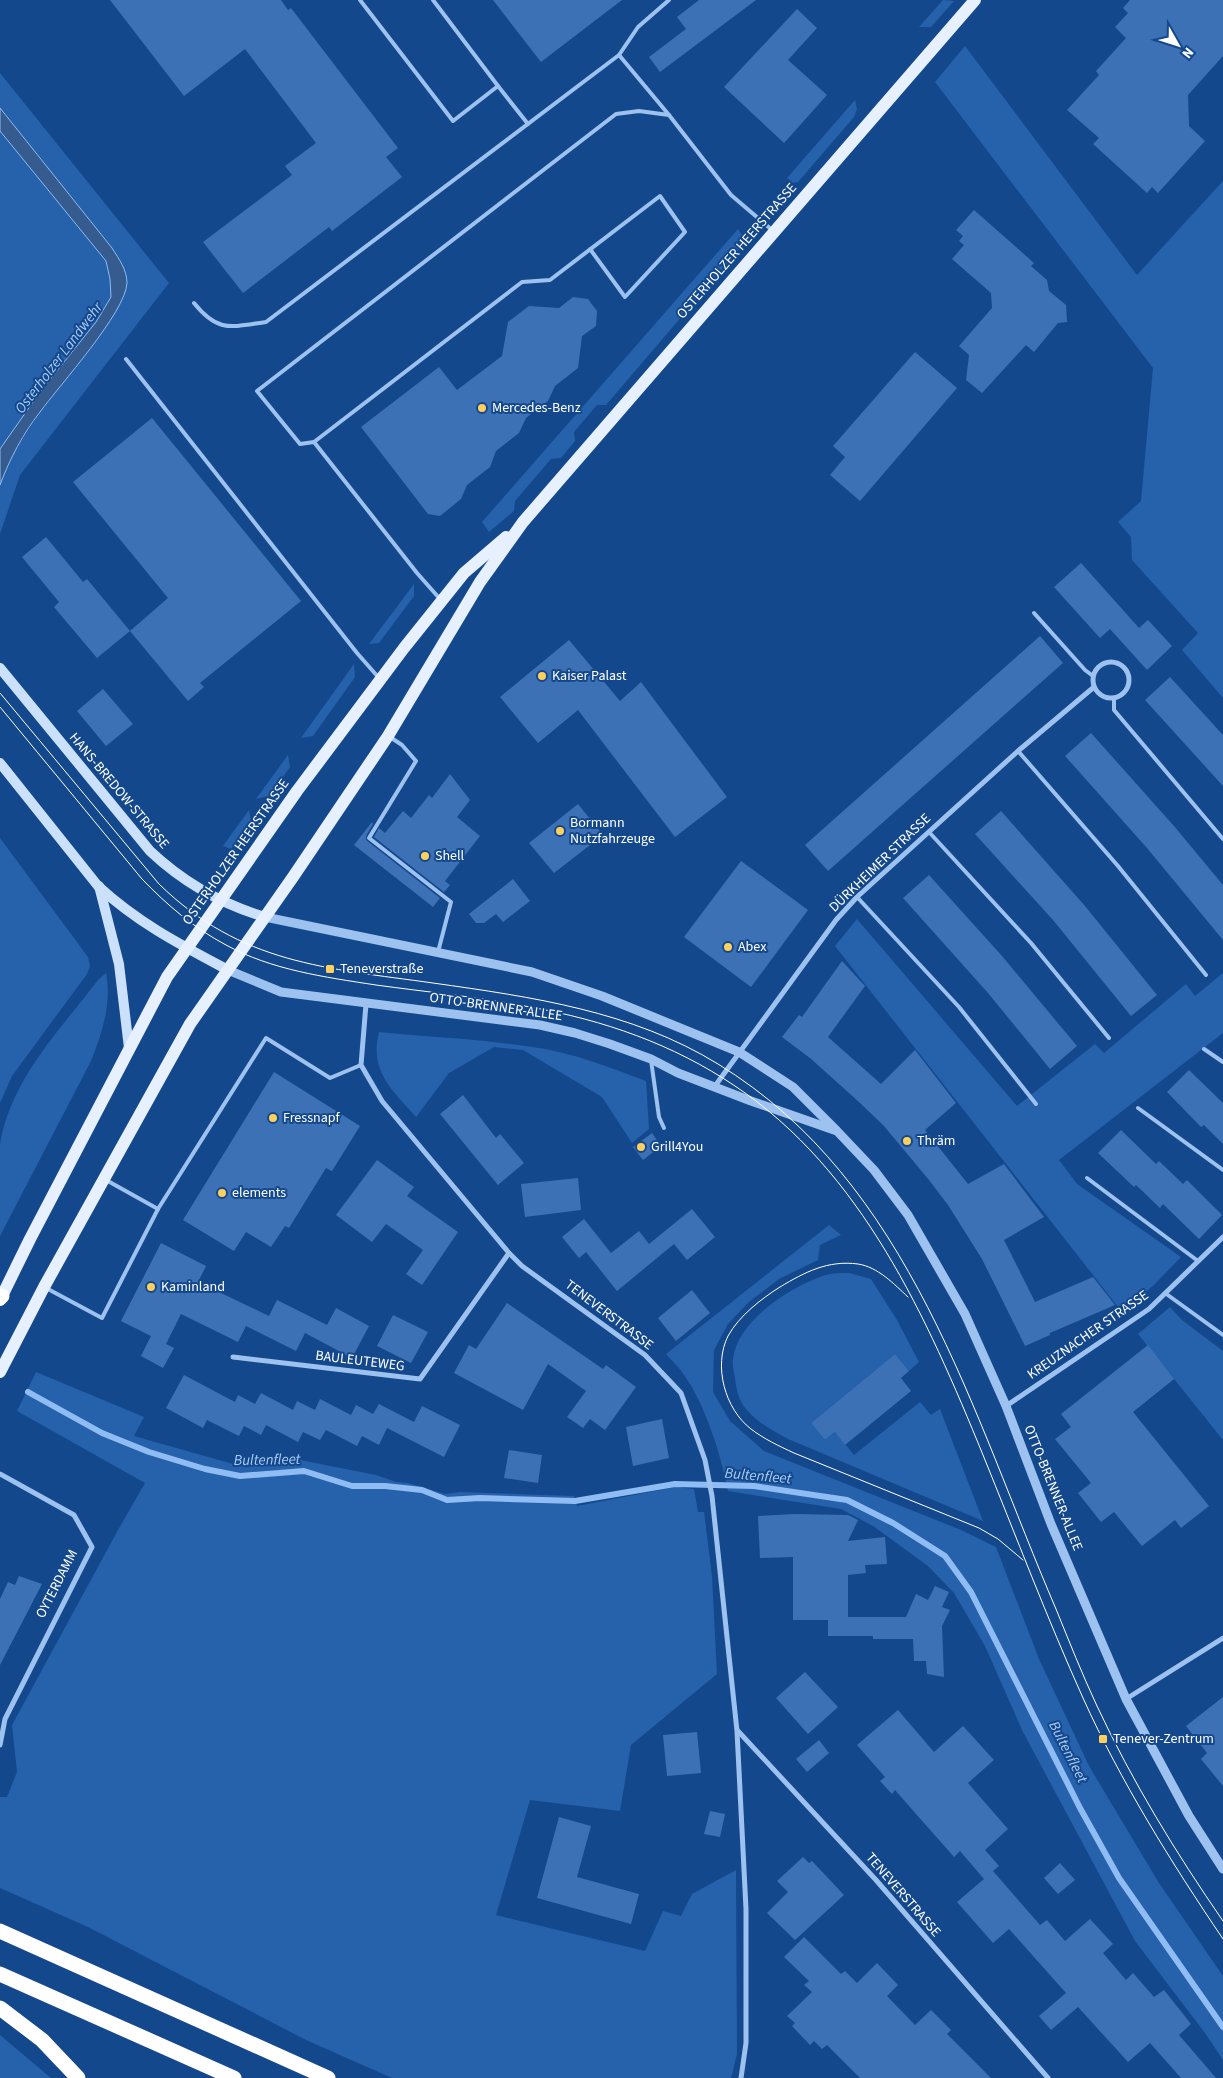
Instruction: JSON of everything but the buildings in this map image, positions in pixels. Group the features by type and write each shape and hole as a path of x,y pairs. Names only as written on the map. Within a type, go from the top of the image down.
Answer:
{"highway":[{"path":"0,1931 328,2078"},
{"path":"0,1974 234,2078"},
{"path":"0,2008 42,2040 78,2078"}],"main road":[{"name":"OSTERHOLZER HEERSTRASSE","path":"44,1287 190,1024 266,917 388,736 480,582 523,522 974,0"},
{"name":"OSTERHOLZER HEERSTRASSE","path":"1,1298 166,977 297,790 380,679 464,573 523,522"},
{"name":"HANS-BREDOW-STRASSE","path":"0,668 150,851 170,870 219,901 266,917"},
{"path":"0,763 98,886 139,920 228,970"},
{"path":"98,886 119,964 129,1048"},
{"path":"0,1372 44,1287"}],"street":[{"path":"1110,662 1120,664 1127,672 1128,683 1124,692 1114,698 1102,696 1094,687 1093,676 1099,666 1110,662"},
{"name":"DÜRKHEIMER STRASSE","path":"715,1086 836,920 857,897 1018,751 1094,687"},
{"name":"OTTO-BRENNER-ALLEE","path":"266,917 532,972 611,1000 739,1052 793,1087 874,1170 908,1215 964,1314 1006,1406 1051,1524 1126,1699 1189,1816 1223,1869"},
{"name":"OTTO-BRENNER-ALLEE","path":"228,970 281,992 540,1025 575,1033 651,1059 678,1073 750,1101 837,1131"},
{"path":"361,1065 366,1004"},
{"name":"TENEVERSTRASSE","path":"361,1065 382,1101 509,1253 522,1266 645,1354 680,1393 705,1460 712,1496 737,1731 746,1919 746,2043 741,2078"},
{"name":"KREUZNACHER STRASSE","path":"1006,1406 1149,1308 1223,1237"},
{"name":"BAULEUTEWEG","path":"233,1357 420,1379 509,1253"},
{"name":"OYTERDAMM","path":"0,1474 74,1515 92,1547 4,1719 0,1745"},
{"path":"1126,1699 1223,1638"},
{"name":"TENEVERSTRASSE","path":"737,1731 876,1880 1048,2078"}],"lane":[{"path":"360,0 453,121 498,86"},
{"path":"433,0 528,124"},
{"path":"194,302 205,317 228,328 266,322 619,55 638,27 669,0"},
{"path":"619,55 731,195 774,232"},
{"path":"590,249 625,297 685,232 660,196 590,249 550,280 522,282 314,442 300,444 257,391 616,114 639,111 669,116"},
{"path":"126,359 357,653 380,679"},
{"path":"314,442 416,573 442,600"},
{"path":"1034,613 1084,670 1093,676"},
{"path":"1114,698 1114,710 1223,839"},
{"path":"388,736 402,745 416,761 369,838 451,902 438,952"},
{"path":"1018,751 1118,866 1206,975"},
{"path":"929,832 1031,943 1110,1038"},
{"path":"857,897 958,1008 1036,1104"},
{"path":"44,1287 102,1318 158,1209 266,1038 330,1078 361,1065"},
{"path":"1204,1049 1223,1062"},
{"path":"651,1059 659,1117 664,1128"},
{"path":"1138,1108 1223,1170"},
{"path":"1087,1178 1198,1261"},
{"path":"104,1179 158,1209"},
{"path":"1166,1293 1223,1335"}],"shaded area":[{"path":"943,0 954,1 931,27 919,27"},
{"path":"965,46 1137,275 1223,181 1223,698 1182,650 1198,633 1132,560 1131,537 1118,522 1141,501 1153,368 935,82"},
{"path":"0,73 169,283 20,475 0,534 0,485 13,454 40,412 87,353 123,299 127,283 112,248 0,108"},
{"path":"855,100 857,109 854,117 798,182 793,183 787,178"},
{"path":"0,108 112,248 124,269 127,283 124,296 116,312 28,429 8,465 0,485 0,449 40,392 96,322 111,297 106,261 0,131"},
{"path":"0,131 106,261 111,297 96,322 40,392 0,449"},
{"path":"738,229 743,237 742,246 606,405 597,405 574,432 575,441 561,458 551,459 515,501 514,511 489,532 482,522"},
{"path":"414,584 414,596 379,643 369,644"},
{"path":"354,664 355,677 313,736 301,738"},
{"path":"288,755 290,767 269,796 256,799"},
{"path":"249,810 251,822 231,849 223,846"},
{"path":"0,838 88,957 90,966 87,974 12,1076 0,1103"},
{"path":"857,919 1017,1106 1095,1044 1104,1053 1186,984 1195,996 1223,973 1223,1033 1059,1160 1077,1184 1181,1257 1154,1285 1122,1312 835,946"},
{"path":"106,973 108,985 107,1007 99,1040 91,1061 0,1236 0,1144 6,1120 15,1098 39,1056 98,980"},
{"path":"379,1032 513,1044 561,1052 604,1065 646,1081 649,1129 632,1143 602,1097 523,1050 494,1047 449,1073 416,1117 391,1089 380,1069 377,1058"},
{"path":"829,1225 841,1235 820,1245 818,1260 779,1279 749,1302 728,1324 714,1350 713,1392 730,1421 764,1451 961,1530 996,1547 1039,1659 1089,1766 1159,1883 1223,1976 1223,2060 1205,2033 1135,1941 1023,1732 985,1646 954,1593 928,1566 873,1526 841,1509 728,1491 717,1446 699,1400 682,1372 666,1354"},
{"path":"849,1273 871,1279 897,1320 919,1362 909,1371 895,1354 811,1423 825,1440 835,1432 854,1455 920,1402 931,1415 940,1409 983,1521 788,1439 761,1423 744,1407 736,1387 733,1361 737,1345 744,1331 768,1306 798,1287 826,1275"},
{"path":"1170,1307 1182,1320 1223,1351 1223,1440 1138,1334"},
{"path":"36,1372 144,1417 134,1436 233,1464 285,1457 376,1475 445,1494 460,1492 574,1496 577,1506 676,1487 694,1489 698,1512 704,1512 712,1576 717,1674 631,1745 620,1811 530,1800 496,1915 645,1951 663,1911 681,1916 692,1894 736,1870 737,2054 731,2078 392,2078 306,2040 88,1927 0,1888 0,1797 7,1797 17,1772 12,1725 145,1483 17,1411"},
{"path":"0,2035 51,2078 0,2078"}],"waterway":[{"name":"Bultenfleet","path":"28,1392 102,1433 149,1452 205,1469 240,1476 304,1471 352,1486 385,1486 422,1490 447,1500 480,1498 575,1501 675,1484 754,1486 847,1500 893,1523 945,1556 971,1592 1080,1808 1119,1878 1223,2027"}],"tram line":[{"path":"0,693 159,884 190,911 221,931 254,947 287,958 321,966 507,994 580,1009 616,1019 651,1031 685,1046 718,1064 784,1113 840,1172 888,1237 928,1308 963,1382 1097,1706 1155,1816 1223,1921"},
{"path":"0,707 142,879 181,915 226,945 244,954 280,967 357,982 472,997 557,1012 637,1036 687,1058 735,1086 780,1121 819,1160 855,1204 886,1251 913,1300 961,1403 1057,1638 1098,1729 1130,1791 1223,1939"},
{"path":"908,1297 879,1272 858,1264 847,1263 817,1268 780,1287 751,1308 728,1336 722,1360 722,1373 728,1399 734,1410 751,1429 772,1442 794,1453 979,1528 998,1539 1023,1560"}],"place":[{"name":"Mercedes-Benz","path":"482,408"},
{"name":"Kaiser Palast","path":"542,676"},
{"name":"Bormann Nutzfahrzeuge","path":"560,831"},
{"name":"Shell","path":"425,856"},
{"name":"Abex","path":"728,947"},
{"name":"Teneverstraße","path":"330,969"},
{"name":"Fressnapf","path":"273,1118"},
{"name":"Thräm","path":"907,1141"},
{"name":"Grill4You","path":"641,1147"},
{"name":"elements","path":"222,1193"},
{"name":"Kaminland","path":"151,1287"},
{"name":"Tenever-Zentrum","path":"1103,1739"}],"water label":[{"name":"Osterholzer Landwehr","path":"59,358"}]}
